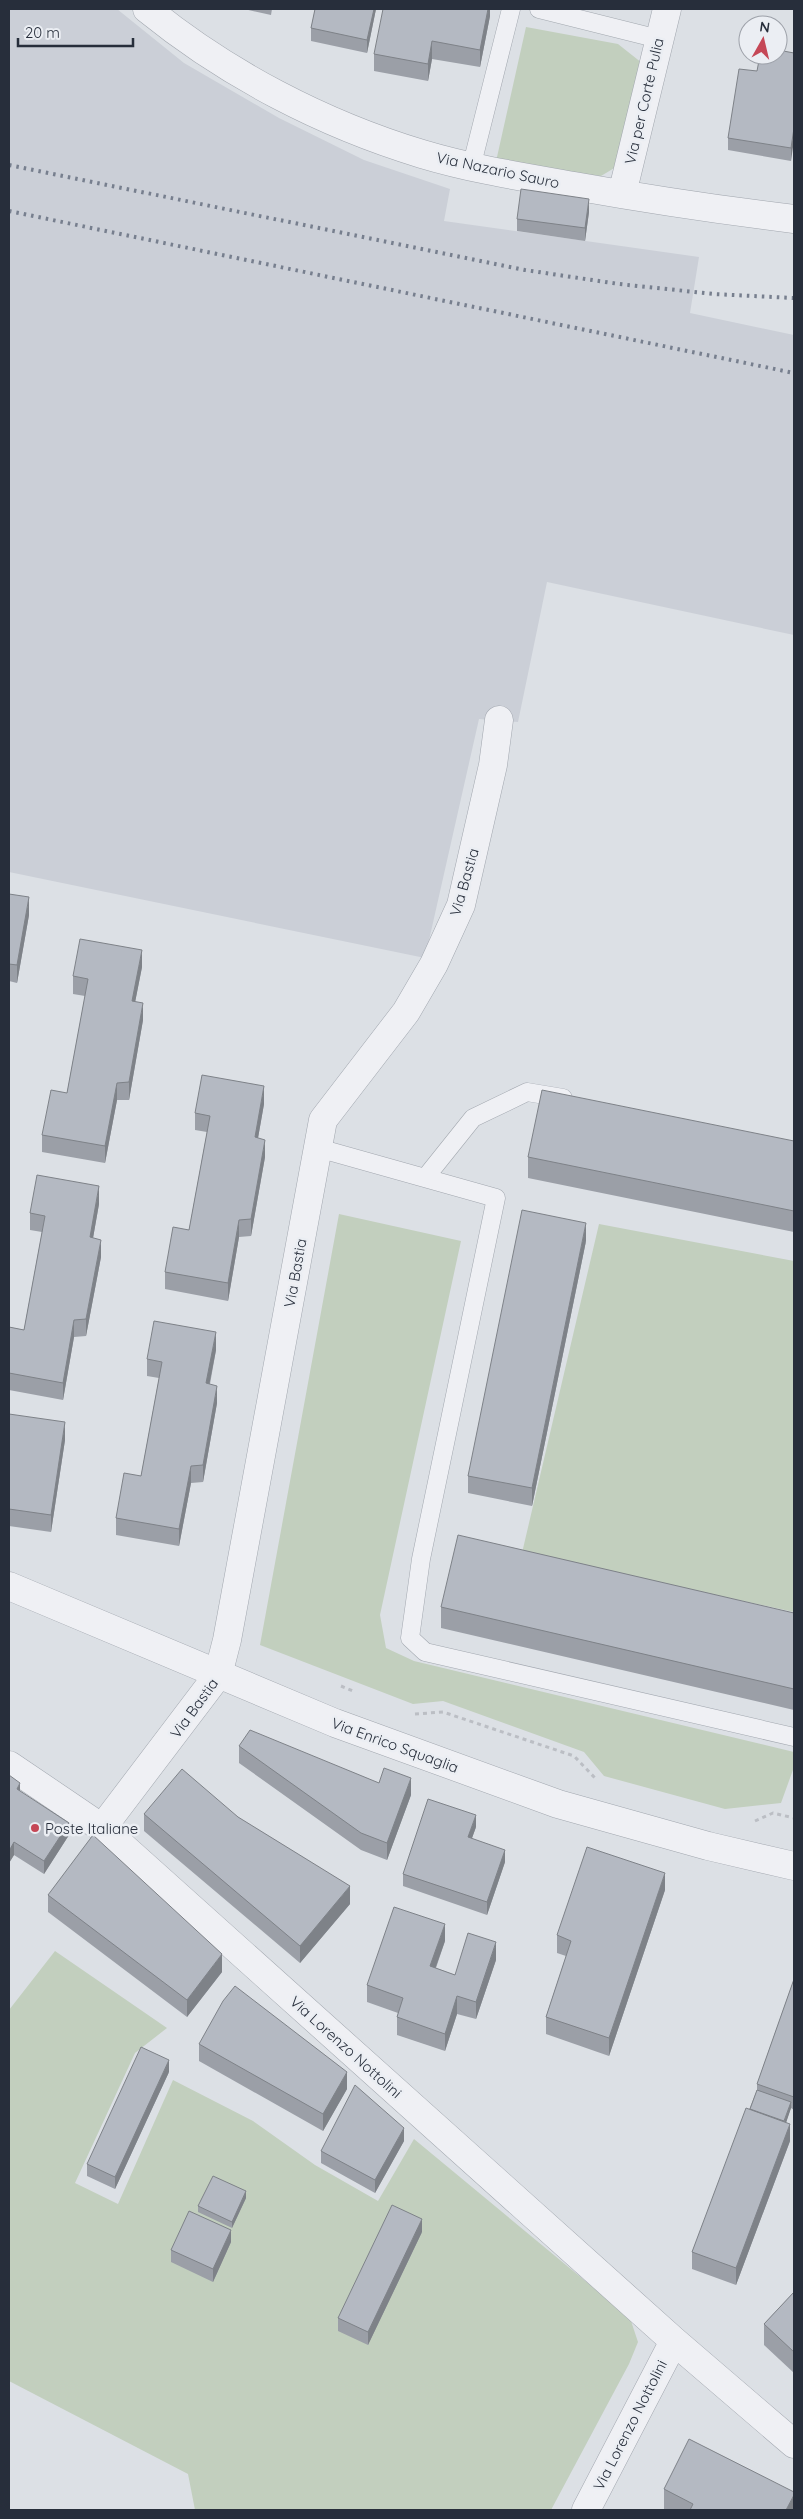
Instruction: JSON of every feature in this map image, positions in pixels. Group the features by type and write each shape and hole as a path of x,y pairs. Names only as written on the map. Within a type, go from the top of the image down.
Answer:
{"street":[{"name":"Via Nazario Sauro","path":"146,9 205,52 286,99 420,154 471,168 622,194 794,219"},
{"name":"Via per Corte Pulia","path":"622,194 666,9"},
{"name":"Via Bastia","path":"102,1828 218,1675 229,1630 323,1120 406,1012 434,964 460,904 493,765 499,720"},
{"name":"Via Enrico Squaglia","path":"9,1586 335,1723 558,1804 708,1846 794,1866"},
{"name":"Via Lorenzo Nottolini","path":"9,1765 102,1828 674,2340 794,2444"},
{"name":"Via Lorenzo Nottolini","path":"586,2510 674,2340"}],"lane":[{"path":"471,168 511,9"},
{"path":"539,9 659,39"},
{"path":"425,1178 473,1118 527,1092 582,1101"},
{"path":"318,1148 496,1198 421,1558 410,1638 425,1652 794,1737"}],"path":[{"path":"338,1684 356,1692"},
{"path":"412,1714 443,1712 574,1756 596,1779"},
{"path":"747,1820 754,1821 773,1813 794,1818"}],"shaded area":[{"path":"9,9 117,9 184,63 279,118 364,160 450,189 444,221 699,257 690,313 794,335 794,635 547,582 518,722 479,719 425,958 9,872"}],"green space":[{"path":"526,27 618,44 642,63 616,167 601,176 495,166"},
{"path":"339,1214 461,1241 380,1615 386,1648 414,1661 794,1752 794,1767 781,1803 725,1809 604,1776 584,1752 443,1701 413,1704 260,1645"},
{"path":"599,1224 794,1261 794,1612 522,1553"},
{"path":"55,1951 167,2028 135,2053 75,2183 118,2204 173,2080 253,2121 315,2165 378,2201 414,2139 630,2318 638,2342 629,2364 551,2510 195,2510 188,2474 9,2381 9,2010"}],"building":[{"path":"315,9 374,9 367,40 311,28"},
{"path":"383,9 488,9 480,50 432,41 428,64 374,54"},
{"path":"788,52 794,53 794,128 791,148 728,138 739,69 757,71 758,65 788,65"},
{"path":"521,189 589,199 585,228 517,219"},
{"path":"9,894 29,897 17,965 9,964"},
{"path":"80,939 142,950 132,1001 143,1003 129,1082 117,1083 105,1146 42,1135 51,1090 67,1093 88,979 73,976"},
{"path":"202,1075 264,1086 255,1137 265,1140 251,1219 239,1220 228,1283 165,1272 173,1227 189,1230 210,1116 195,1113"},
{"path":"542,1090 794,1141 794,1211 528,1157"},
{"path":"37,1175 99,1186 90,1237 101,1240 86,1319 74,1320 63,1383 9,1373 9,1327 24,1330 45,1216 30,1213"},
{"path":"522,1210 586,1223 532,1488 468,1476"},
{"path":"154,1321 216,1332 206,1383 217,1386 203,1465 191,1466 179,1529 116,1518 124,1473 141,1476 162,1362 147,1359"},
{"path":"9,1414 65,1422 51,1515 9,1509"},
{"path":"458,1535 794,1613 794,1689 441,1607"},
{"path":"250,1730 379,1783 384,1768 411,1778 387,1843 361,1833 239,1746"},
{"path":"182,1769 238,1817 350,1886 300,1946 144,1814"},
{"path":"9,1775 20,1783 17,1789 69,1823 44,1861 14,1842 9,1851"},
{"path":"428,1799 476,1815 468,1837 505,1850 487,1902 403,1874"},
{"path":"93,1835 222,1954 187,2000 48,1895"},
{"path":"587,1847 665,1873 609,2038 546,2017 571,1941 557,1935"},
{"path":"394,1907 445,1924 430,1966 455,1975 468,1933 496,1942 476,2002 457,1996 445,2034 397,2017 403,1998 367,1985"},
{"path":"794,1979 794,2097 757,2084"},
{"path":"235,1986 347,2072 323,2114 199,2044 223,2001"},
{"path":"141,2047 169,2060 115,2177 87,2164"},
{"path":"355,2085 404,2128 375,2180 321,2151"},
{"path":"757,2090 791,2102 784,2121 750,2109"},
{"path":"746,2108 790,2124 736,2268 692,2252"},
{"path":"213,2176 246,2191 232,2222 198,2206"},
{"path":"392,2205 422,2219 368,2332 338,2318"},
{"path":"189,2211 231,2230 213,2269 171,2250"},
{"path":"794,2292 794,2352 764,2324"},
{"path":"689,2439 794,2492 786,2510 690,2510 693,2504 664,2489"}],"railway":[{"path":"9,165 525,270 619,284 714,294 794,298"},
{"path":"9,211 794,373"}],"place":[{"name":"Poste Italiane","path":"35,1828"}]}
